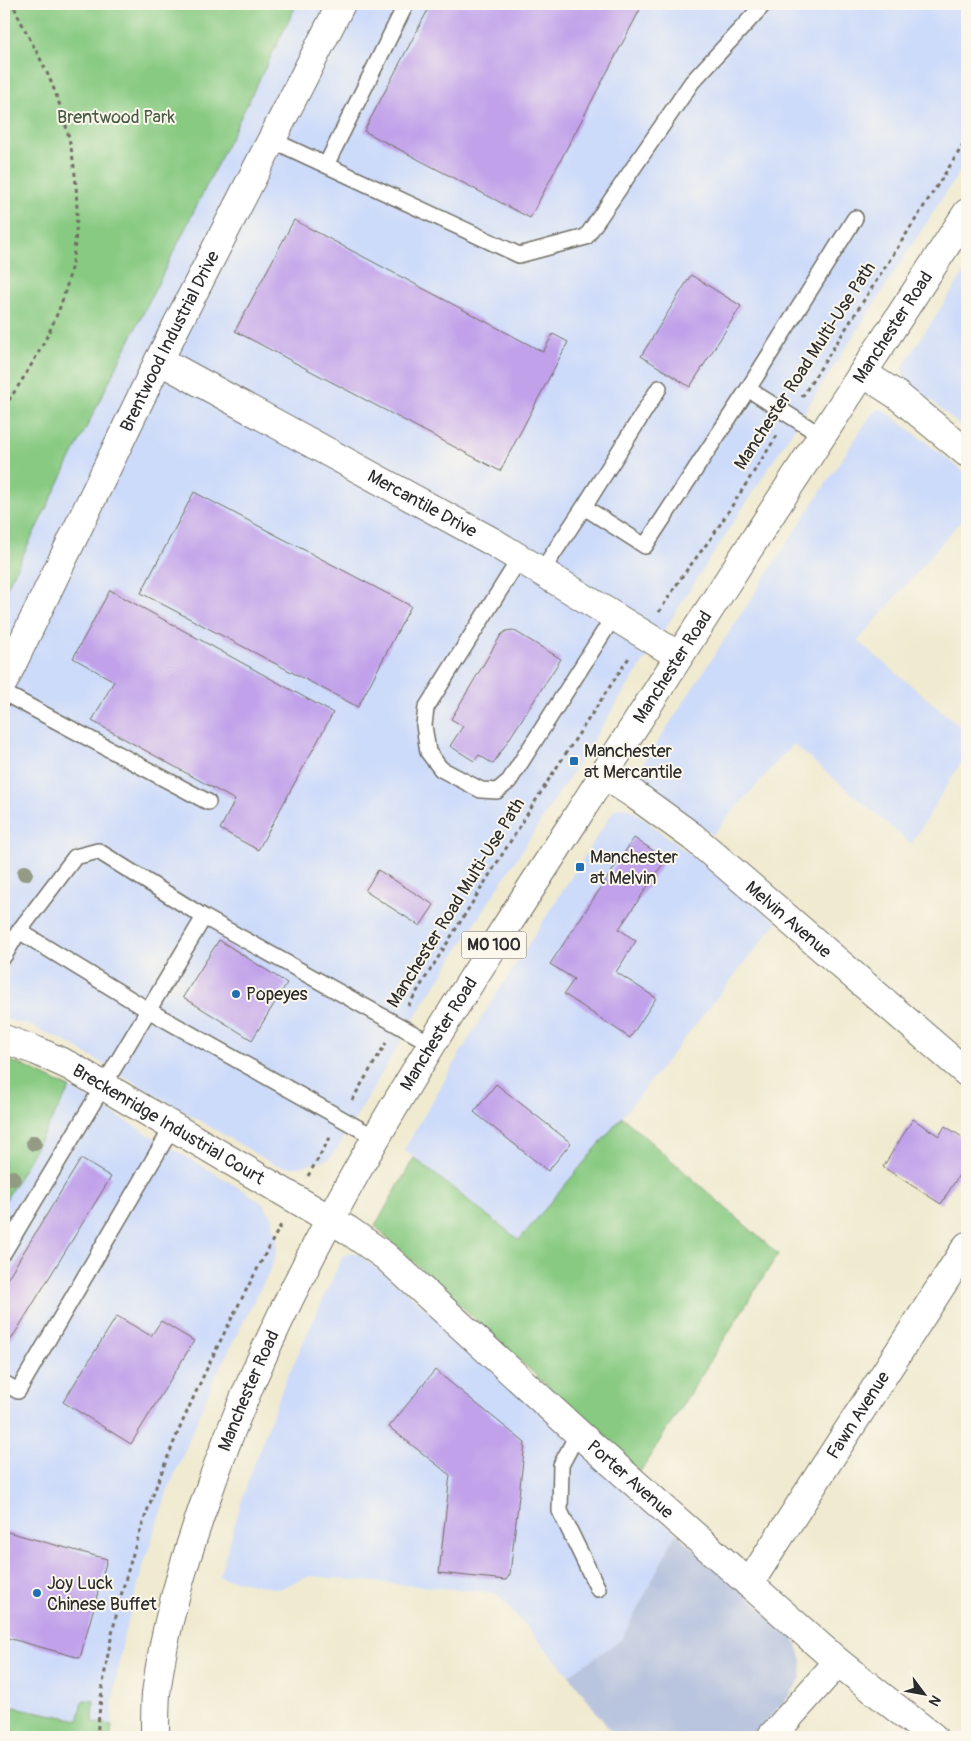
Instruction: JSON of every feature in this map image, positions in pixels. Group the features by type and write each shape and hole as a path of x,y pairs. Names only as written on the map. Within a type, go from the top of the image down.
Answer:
{"street":[{"name":"Brentwood Industrial Drive","path":"4,681 159,360 341,4"},
{"name":"Manchester Road","path":"155,1737 156,1696 163,1648 191,1542 237,1412 294,1286 376,1138 432,1044 603,774 967,213"},
{"name":"Mercantile Drive","path":"159,360 531,565 679,656"},
{"path":"863,373 897,395 967,453"},
{"name":"Melvin Avenue","path":"603,774 693,837 967,1074"},
{"name":"Breckenridge Industrial Court","path":"4,1039 54,1059 103,1085 330,1219"},
{"name":"Porter Avenue","path":"330,1219 384,1256 578,1433 838,1662 933,1737"},
{"name":"Fawn Avenue","path":"749,1584 967,1246"},
{"path":"771,1737 838,1662"}],"lane":[{"path":"326,165 406,4"},
{"path":"272,140 519,255 586,237 692,82 764,4"},
{"path":"584,507 645,546 748,389 856,218"},
{"path":"614,616 509,782 497,791 481,790 441,769 428,752 424,725 426,708 531,565 584,507 659,388"},
{"path":"748,389 822,436"},
{"path":"4,693 208,802"},
{"path":"4,956 19,931 75,857 98,851 204,917 432,1044"},
{"path":"4,1252 204,917"},
{"path":"19,931 148,1010 376,1138"},
{"path":"4,1383 18,1391 173,1126"},
{"path":"578,1433 561,1465 560,1511 598,1589"}],"path":[{"path":"4,407 26,375 46,339 59,310 74,246 78,212 74,164 64,120 51,82 13,4"},
{"name":"Manchester Road Multi-Use Path","path":"664,605 683,575 712,537 967,139"},
{"name":"Manchester Road Multi-Use Path","path":"315,1163 397,1024 546,785 627,661"},
{"path":"98,1737 107,1656 124,1585 143,1524 197,1387 276,1234"}],"shaded area":[{"path":"297,4 967,4 967,160 423,1004 336,1151 329,1159 299,1167 288,1167 275,1165 61,1039 29,1025 4,1019 4,593"},
{"path":"967,268 967,432 904,377 902,370 904,364"},
{"path":"878,409 884,410 967,474 967,514 858,641 967,732 967,753 911,844 793,744 712,835 638,776 638,772 870,416"},
{"path":"621,807 628,808 636,813 777,922 622,1117 519,1240 404,1150 475,1028 614,810"},
{"path":"70,1088 246,1192 263,1204 271,1215 277,1240 277,1252 271,1268 214,1380 167,1493 143,1567 124,1635 113,1698 112,1725 4,1705 4,1203"},
{"path":"348,1253 356,1253 397,1283 676,1533 622,1639 569,1675 496,1593 310,1576 279,1589 219,1577 248,1480 284,1384 343,1256"},
{"path":"676,1533 789,1632 797,1644 802,1661 801,1678 790,1695 752,1737 615,1737 569,1675 622,1639"}],"green space":[{"name":"Brentwood Park","path":"4,4 297,4 4,593"},
{"path":"4,1059 24,1066 70,1088 4,1203"},
{"path":"622,1117 778,1254 640,1472 375,1226 414,1158 519,1240"},
{"path":"85,1700 94,1701 93,1722 112,1725 111,1737 4,1737 4,1705 79,1720 81,1704"}],"building":[{"path":"431,4 643,4 530,218 364,131"},
{"path":"294,220 543,352 553,334 568,342 500,471 235,331"},
{"path":"691,275 741,306 690,387 641,356"},
{"path":"194,492 411,606 358,707 141,593"},
{"path":"110,590 333,713 258,850 220,829 235,800 92,721 114,681 73,658"},
{"path":"513,630 561,659 493,764 479,755 474,761 450,746 463,726 451,719 501,635 506,631"},
{"path":"634,838 666,859 619,929 636,941 616,972 656,998 630,1038 564,994 574,979 550,964"},
{"path":"378,870 434,905 420,926 365,891"},
{"path":"219,940 287,983 252,1040 183,997"},
{"path":"496,1084 571,1143 548,1171 474,1112"},
{"path":"913,1119 939,1136 945,1126 967,1140 967,1162 941,1204 883,1167"},
{"path":"81,1159 111,1177 4,1351 4,1284"},
{"path":"117,1316 151,1336 161,1321 194,1341 131,1444 63,1402"},
{"path":"435,1370 525,1443 510,1574 506,1580 439,1573 450,1475 389,1427"},
{"path":"4,1531 107,1559 80,1658 4,1637"}],"place":[{"name":"Manchester at Mercantile","path":"574,761"},
{"name":"Manchester at Melvin","path":"580,867"},
{"name":"Popeyes","path":"236,994"},
{"name":"Joy Luck Chinese Buffet","path":"37,1593"}]}
